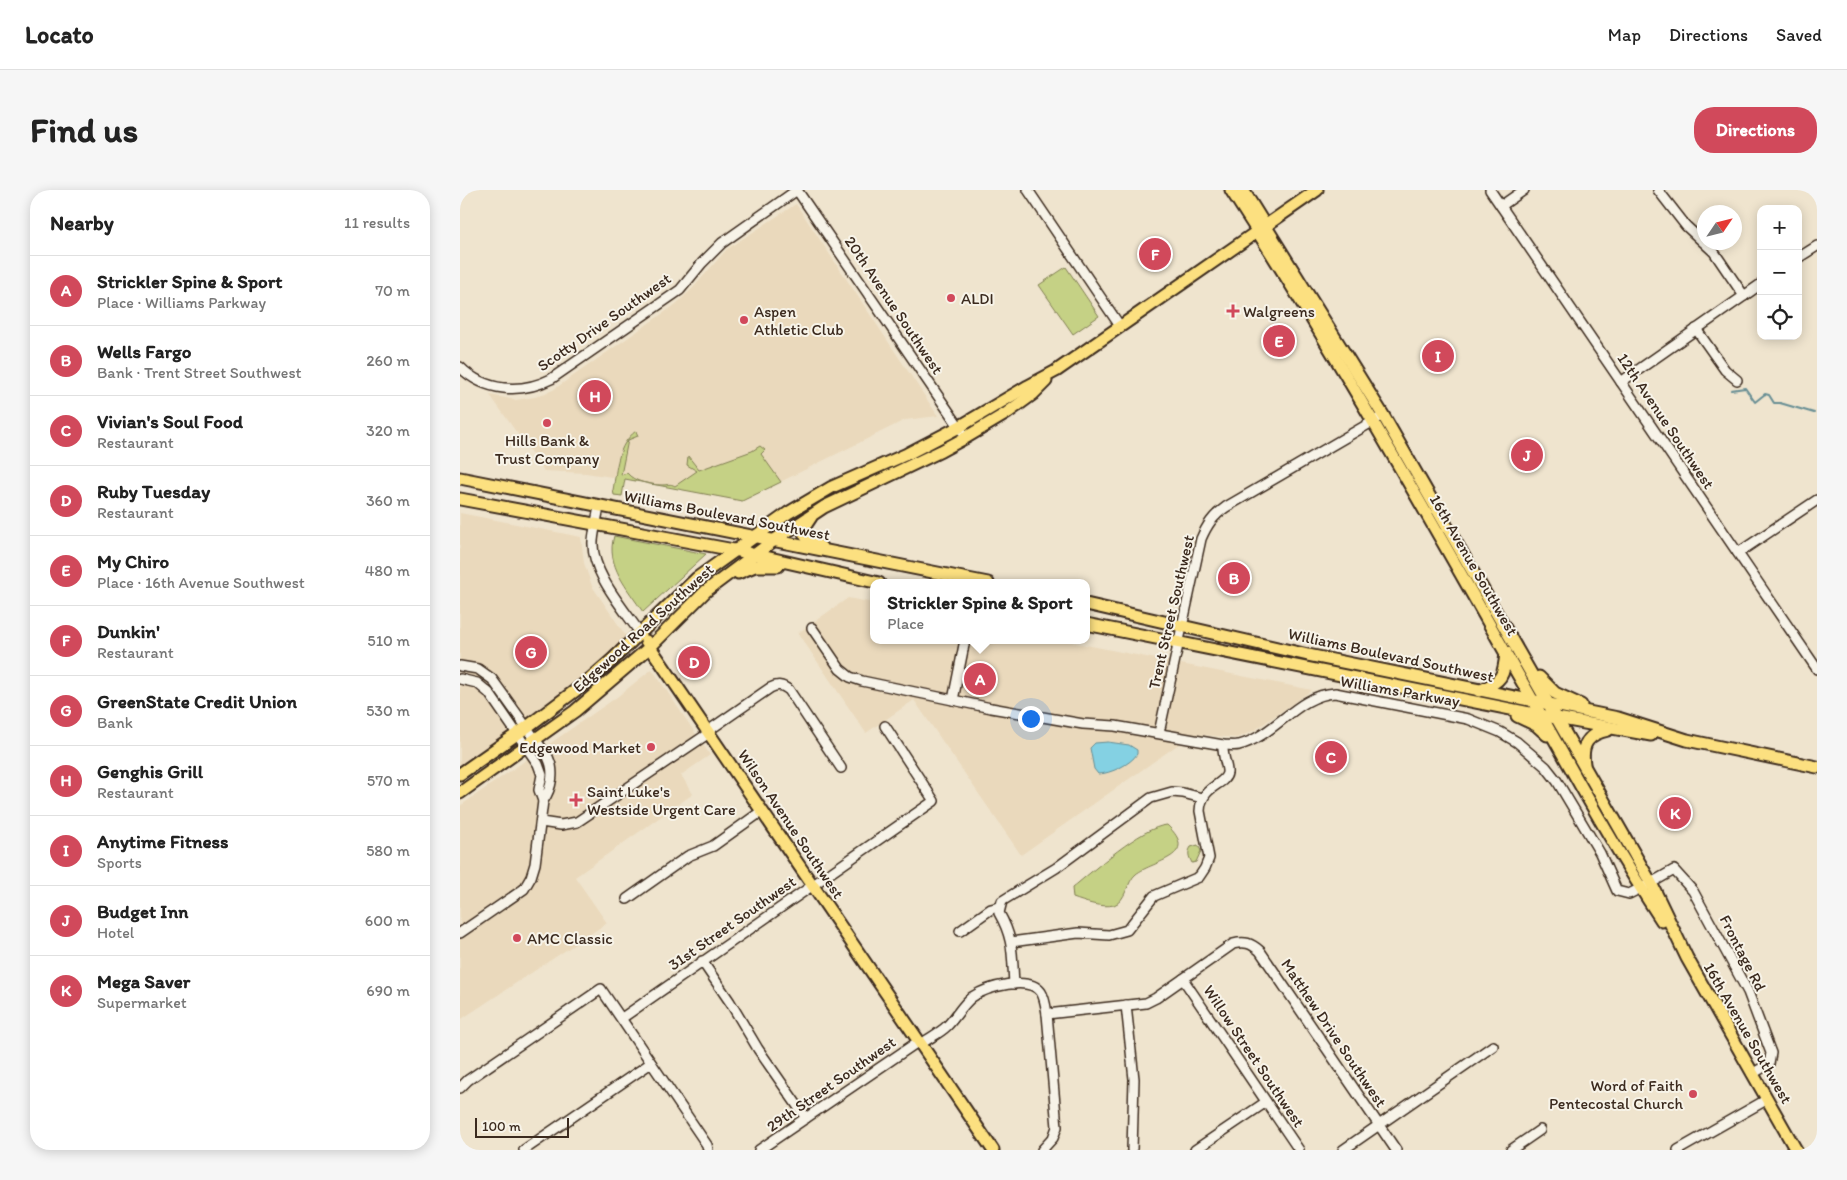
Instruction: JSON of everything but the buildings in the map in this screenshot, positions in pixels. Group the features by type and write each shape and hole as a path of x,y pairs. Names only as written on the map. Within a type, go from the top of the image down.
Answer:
{"main road":[{"name":"16th Avenue Southwest","path":"1231,190 1262,228 1383,415 1550,704 1646,886 1796,1150"},
{"name":"16th Avenue Southwest","path":"1244,190 1262,228 1506,652 1562,755 1646,886"},
{"name":"Edgewood Road Southwest","path":"460,774 588,681 640,634 686,588 753,537 818,494 907,454 959,427 1056,371 1317,190"},
{"name":"Edgewood Road Southwest","path":"460,793 536,740 590,699 650,647 706,591 773,541 842,497 941,452 966,438 1025,400 1056,371"},
{"name":"Williams Boulevard Southwest","path":"460,478 968,579"},
{"name":"Williams Boulevard Southwest","path":"460,499 734,550 870,581"},
{"path":"813,514 805,523 804,535 808,540 831,552"},
{"path":"706,591 743,570 755,566 808,567"},
{"name":"Williams Boulevard Southwest","path":"1090,605 1308,655 1618,718 1687,740"},
{"name":"Williams Boulevard Southwest","path":"1090,625 1540,716 1687,740 1817,767"},
{"name":"Wilson Avenue Southwest","path":"640,634 993,1150"},
{"path":"1479,691 1494,684 1501,678 1506,652"},
{"path":"1523,657 1555,693 1568,700 1618,718"},
{"path":"1490,705 1536,725 1562,755"},
{"path":"1584,766 1582,754 1589,738 1598,732 1611,729"}],"street":[{"name":"Scotty Drive Southwest","path":"460,367 466,374 484,383 502,388 519,389 535,387 551,380 680,290 702,263 722,243 797,190"},
{"name":"20th Avenue Southwest","path":"797,190 966,438"},
{"path":"1028,190 1120,326"},
{"name":"12th Avenue Southwest","path":"1490,190 1817,669"},
{"path":"1501,206 1524,190"},
{"path":"1658,190 1686,226 1714,252 1744,296"},
{"path":"1802,255 1817,246"},
{"path":"1621,382 1757,287"},
{"path":"1696,329 1725,370 1737,380"},
{"name":"Trent Street Southwest","path":"1159,734 1201,539 1207,525 1214,516 1226,507 1383,415"},
{"path":"1738,553 1817,500"},
{"name":"Wilson Avenue Southwest","path":"599,507 593,543 596,561 602,577 640,634"},
{"name":"Williams Parkway","path":"812,628 840,669 850,677 862,681 1083,724 1116,726 1224,745 1238,745 1251,741 1315,697 1325,694 1335,693 1468,719 1500,732 1517,742 1546,767 1579,816 1600,853 1617,891 1629,894 1646,886"},
{"path":"952,700 964,644"},
{"path":"460,666 478,670 492,679 552,764 550,791 543,801"},
{"path":"460,679 469,680 482,686 490,693 541,770 539,790 543,801 536,864 524,889 460,933"},
{"path":"541,822 561,825 577,822 776,685 784,686 789,690 842,768"},
{"name":"31st Street Southwest","path":"622,1018 812,884 934,801 885,726"},
{"path":"1011,942 1078,933 1108,935 1119,933 1127,930 1154,896 1199,877 1209,858 1200,811 1202,798 1228,772 1223,754 1224,745"},
{"path":"1014,984 1011,942 1008,930 999,913 1002,901 1056,868 1151,798 1172,792 1202,798"},
{"path":"627,899 688,856 713,846 762,811"},
{"name":"Frontage Rd","path":"1646,886 1674,870 1693,891 1748,992 1771,1053 1769,1064 1752,1074"},
{"path":"960,931 991,910 999,907"},
{"name":"Matthew Drive Southwest","path":"1183,979 1233,944 1242,942 1253,944 1260,951 1396,1150"},
{"path":"702,962 730,1002 758,1049 806,1118"},
{"path":"1042,1150 1053,1138 1057,1127 1047,1014 1146,1003 1183,979"},
{"name":"Willow Street Southwest","path":"1183,979 1299,1150"},
{"name":"29th Street Southwest","path":"760,1150 946,1027 962,1006 972,997 996,987 1028,984 1037,988 1043,994 1047,1014"},
{"path":"460,1088 468,1080 601,989 707,1144 708,1150"},
{"path":"1126,1005 1134,1079 1132,1150"},
{"path":"1344,1150 1493,1046"},
{"path":"524,1150 651,1062"},
{"path":"1678,1150 1766,1100"},
{"path":"1196,1150 1266,1102"},
{"path":"1514,1149 1540,1130"}],"shaded area":[{"path":"796,204 938,416 905,420 742,501 586,473 544,471 490,395 516,400 535,397 553,390 675,305 693,288 727,249"},
{"path":"460,513 581,537 584,563 592,586 628,639 560,699 460,769"},
{"path":"848,598 870,602 870,644 1081,644 1312,690 1255,730 1237,738 1193,734 1021,855 914,700 866,733 798,633"},
{"path":"652,669 710,755 681,775 693,794 575,877 607,923 460,1020 460,806 617,697"}],"green space":[{"path":"1066,267 1099,316 1073,334 1039,285"},
{"path":"636,431 638,436 628,440 621,475 627,473 634,479 643,482 625,479 622,496 614,495 613,490 621,450 625,443"},
{"path":"760,446 765,450 761,454 781,482 742,501 655,485 670,484 675,486 697,471 687,465 688,456 699,470 752,451"},
{"path":"614,536 706,554 643,612 615,567 612,547"},
{"path":"1167,825 1176,836 1179,844 1177,851 1163,861 1136,874 1118,903 1109,906 1099,905 1073,898 1072,888 1104,861 1144,833"},
{"path":"1198,845 1201,851 1196,862 1192,863 1189,851 1191,847"}],"water":[{"path":"1108,742 1129,745 1137,750 1137,754 1120,768 1098,774 1094,769 1090,748 1095,743"}],"waterway":[{"path":"1731,390 1745,388 1755,402 1765,394 1769,395 1774,403 1814,413"}],"place":[{"name":"Dunkin'","path":"1155,254"},
{"name":"ALDI","path":"951,298"},
{"name":"Walgreens","path":"1233,311"},
{"name":"Aspen Athletic Club","path":"744,320"},
{"name":"My Chiro","path":"1279,341"},
{"name":"Anytime Fitness","path":"1438,356"},
{"name":"Genghis Grill","path":"595,396"},
{"name":"Hills Bank & Trust Company","path":"547,423"},
{"name":"Budget Inn","path":"1527,455"},
{"name":"Wells Fargo","path":"1234,578"},
{"name":"GreenState Credit Union","path":"531,652"},
{"name":"Ruby Tuesday","path":"694,662"},
{"name":"Strickler Spine & Sport","path":"980,679"},
{"name":"Edgewood Market","path":"651,747"},
{"name":"Vivian's Soul Food","path":"1331,757"},
{"name":"Saint Luke's Westside Urgent Care","path":"576,800"},
{"name":"Mega Saver","path":"1675,813"},
{"name":"AMC Classic","path":"517,938"},
{"name":"Word of Faith Pentecostal Church","path":"1693,1094"}]}
